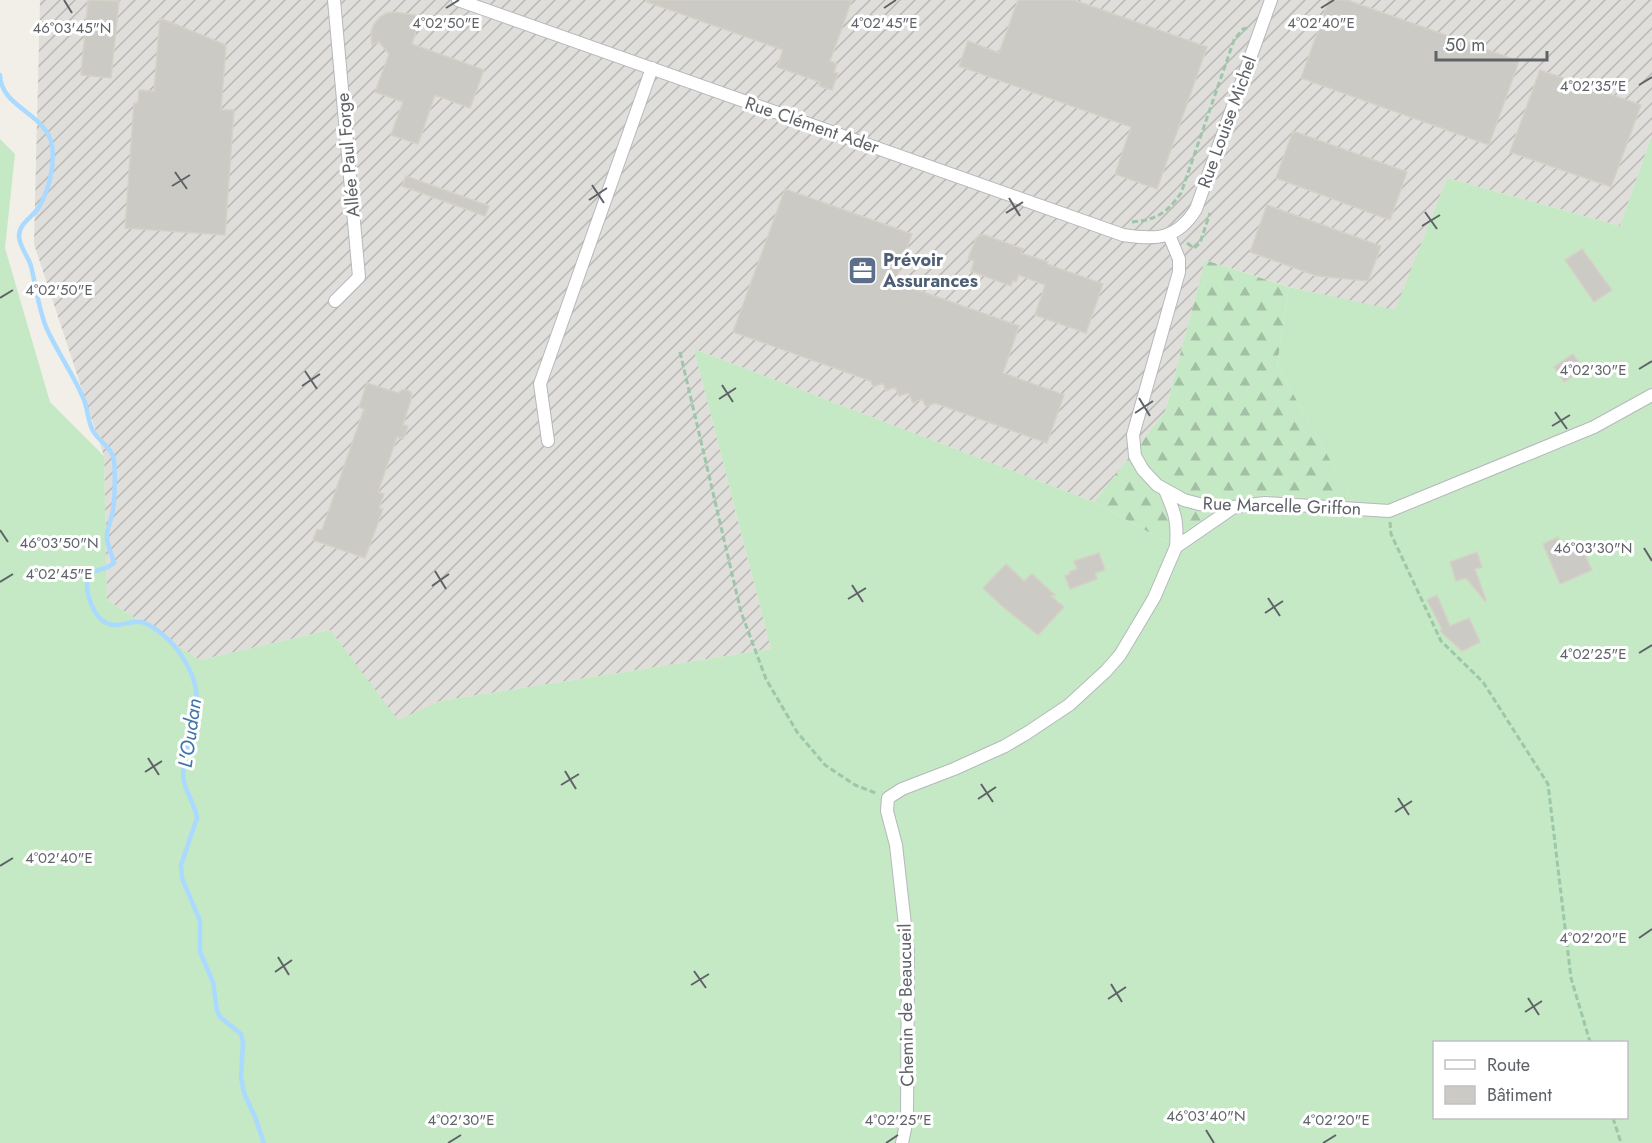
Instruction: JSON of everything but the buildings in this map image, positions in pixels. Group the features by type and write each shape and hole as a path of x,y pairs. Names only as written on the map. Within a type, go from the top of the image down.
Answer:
{"street":[{"name":"Allée Paul Forge","path":"334,0 359,277 335,301"},
{"name":"Rue Clément Ader","path":"458,0 1123,235 1157,238 1171,233"},
{"name":"Rue Louise Michel","path":"1171,233 1189,219 1196,209 1271,0"},
{"path":"548,441 540,384 652,68"},
{"name":"Rue Marcelle Griffon","path":"1171,233 1179,259 1179,272 1133,435 1135,456 1143,470 1158,485 1184,500 1234,507 1265,503 1389,511 1594,428 1652,395"},
{"path":"888,798 902,789 1005,746 1069,705 1106,671 1120,655 1154,598 1176,547 1175,512 1165,490"},
{"path":"1176,547 1234,507"},
{"name":"Chemin de Beaucueil","path":"888,798 887,811 896,844 908,951 907,1119 902,1143"}],"path":[{"path":"1129,222 1144,221 1171,208 1181,193 1234,40 1243,29 1262,23"},
{"path":"1171,233 1194,248 1200,243 1211,210"},
{"path":"680,352 741,612 766,679 797,732 825,765 855,785 888,798"},
{"path":"1389,511 1391,534 1441,641 1483,682 1548,784 1570,978 1590,1041"},
{"path":"1613,1119 1621,1143"}],"shaded area":[{"path":"40,0 1652,0 1652,135 1620,226 1447,178 1395,311 1290,287 1205,260 1165,412 1094,502 694,349 771,649 440,701 397,721 330,630 200,660 107,600 104,456 34,244"}],"green space":[{"path":"1652,135 1652,1143 0,1143 0,139 15,154 5,248 50,402 104,456 107,600 200,660 330,630 398,720 440,701 771,649 694,349 1094,502 1167,542 1245,494 1353,501 1277,365 1289,287 1395,310 1447,178 1620,226"},
{"path":"1205,260 1289,287 1277,365 1353,501 1245,494 1167,542 1094,502 1165,412"}],"waterway":[{"name":"L'Oudan","path":"0,75 2,86 8,95 41,125 52,145 52,169 46,193 39,207 21,227 19,240 31,266 46,327 80,391 93,431 109,449 114,460 114,503 107,534 114,563 88,574 89,597 95,612 107,623 117,625 141,622 170,641 185,661 194,682 196,714 184,761 183,775 197,818 181,865 182,878 200,921 200,952 213,982 217,1011 220,1017 241,1034 243,1043 241,1077 244,1093 264,1143"}],"place":[{"name":"Prévoir Assurances","path":"862,270"}]}
